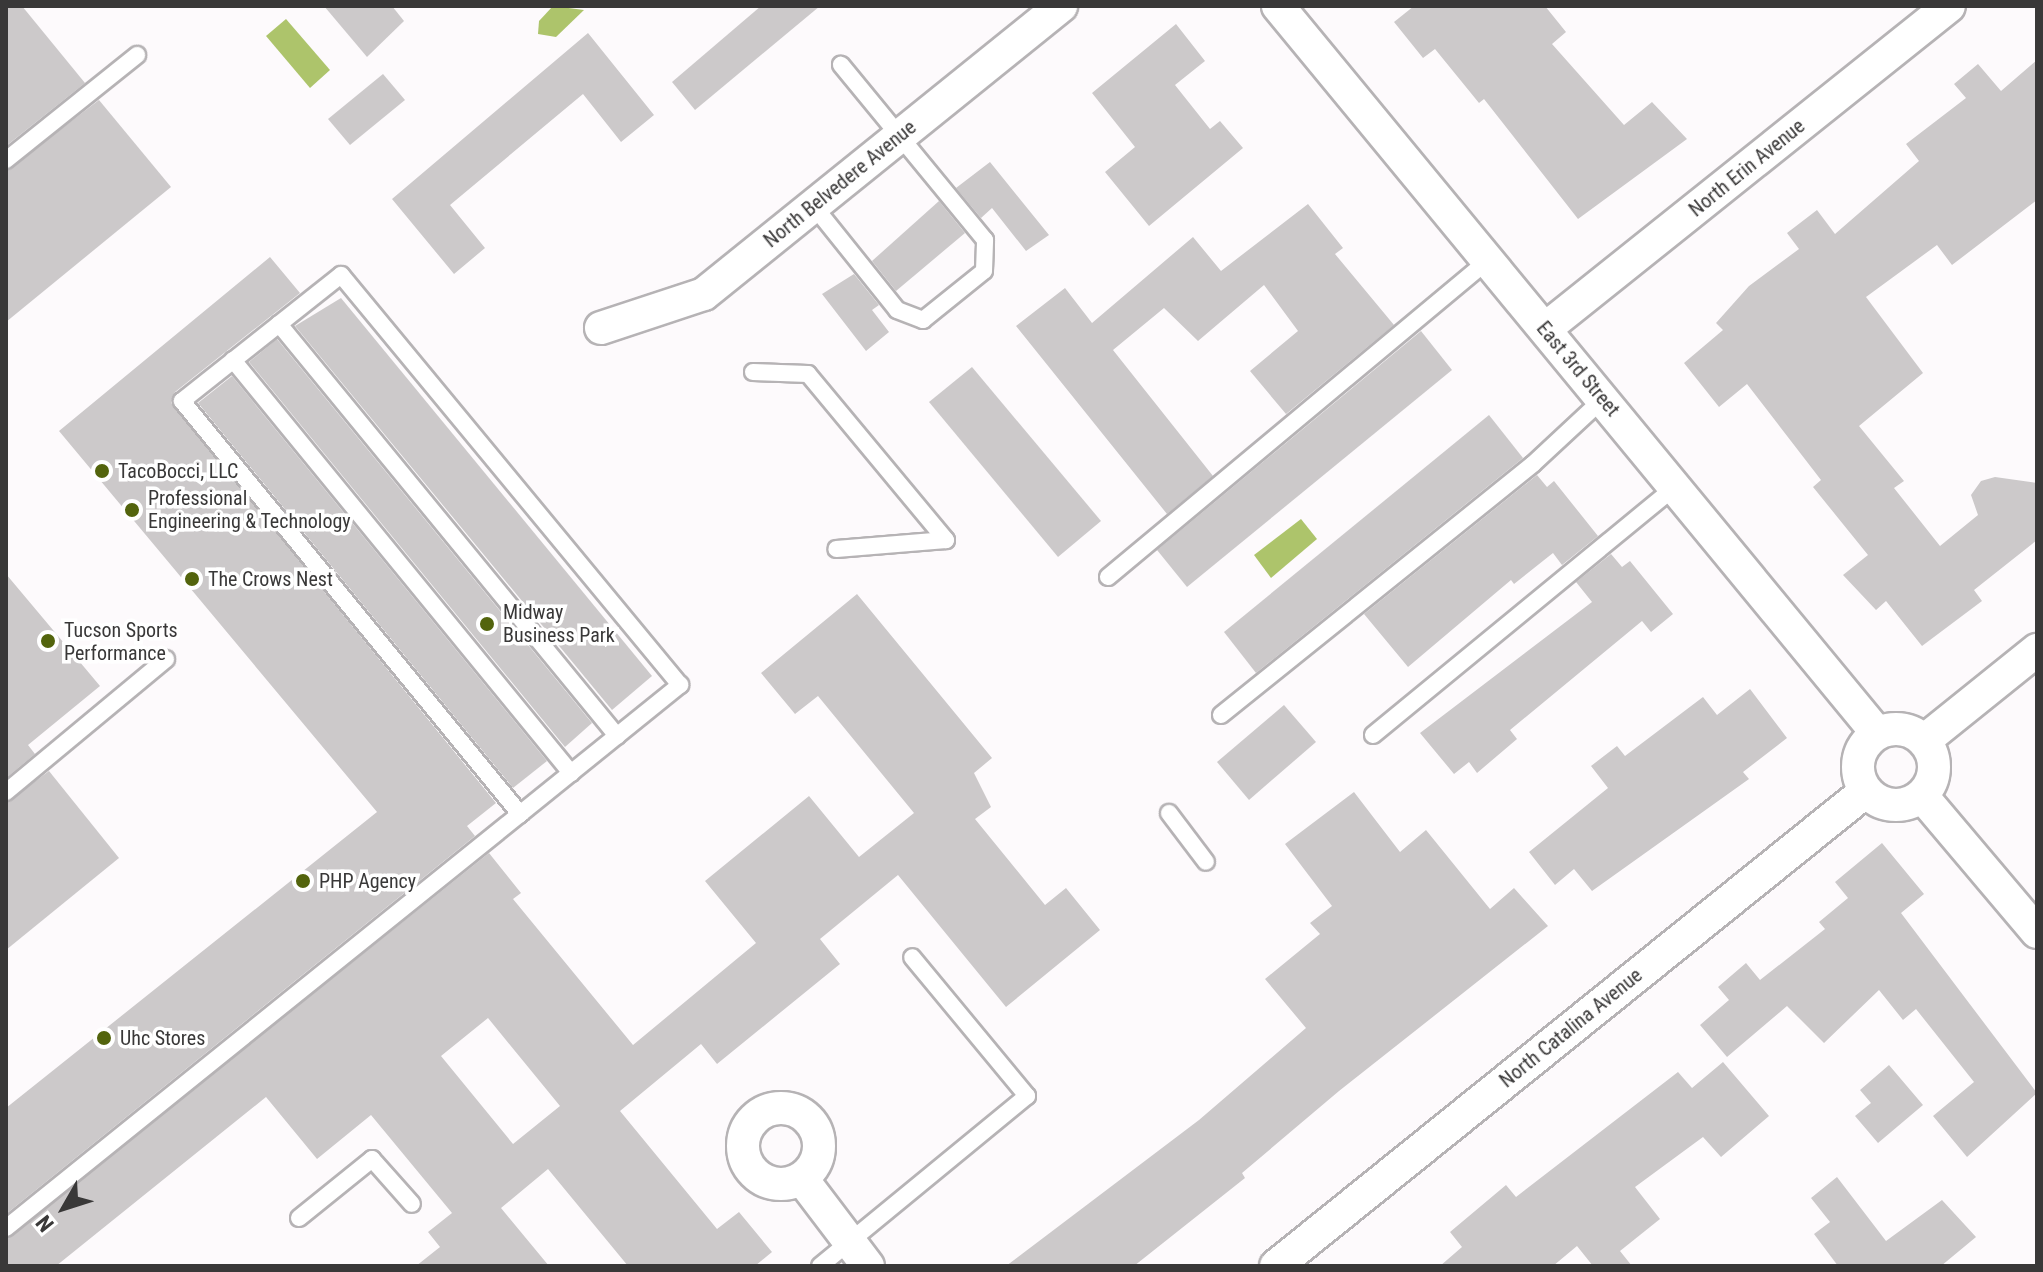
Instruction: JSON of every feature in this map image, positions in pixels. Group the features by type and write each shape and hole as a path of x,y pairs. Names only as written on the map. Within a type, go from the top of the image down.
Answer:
{"street":[{"name":"North Belvedere Avenue","path":"601,328 704,294 1061,6"},
{"name":"East 3rd Street","path":"1278,6 1877,733"},
{"name":"North Erin Avenue","path":"1545,329 1949,6"},
{"path":"1925,740 2037,650"},
{"path":"1902,728 1925,740 1935,762 1922,796 1899,805 1866,791 1858,766 1877,733 1902,728"},
{"name":"North Catalina Avenue","path":"1276,1266 1866,791"},
{"path":"1922,796 2037,932"},
{"path":"802,1179 859,1254"}],"lane":[{"path":"6,160 137,55"},
{"path":"813,205 897,310 923,320 984,271 985,240 841,65"},
{"path":"1108,577 1487,261"},
{"path":"6,1228 617,736 680,685 341,275 182,401 520,814"},
{"path":"279,324 617,736"},
{"path":"233,360 571,773"},
{"path":"753,372 808,374 946,540 836,549"},
{"path":"1221,715 1533,464 1603,399"},
{"path":"1373,735 1674,488"},
{"path":"6,792 166,659"},
{"path":"1169,813 1206,862"},
{"path":"820,1266 859,1254 1027,1096 912,957"},
{"path":"299,1218 372,1159 412,1204"}],"shaded area":[{"path":"553,6 584,10 556,37 538,34 539,21"},
{"path":"286,19 330,70 310,88 266,36"},
{"path":"1301,519 1317,539 1271,578 1254,555"}],"building":[{"path":"6,6 22,6 85,83 6,146"},
{"path":"324,6 392,6 404,21 367,57"},
{"path":"761,6 820,6 695,110 672,82"},
{"path":"1414,6 1545,6 1566,32 1552,44 1624,125 1652,102 1687,139 1578,219 1484,99 1479,103 1435,49 1423,58 1394,22"},
{"path":"1176,24 1205,61 1175,85 1210,129 1220,121 1243,148 1149,226 1105,172 1135,147 1092,93"},
{"path":"588,33 654,115 621,142 583,94 450,205 485,248 454,274 392,199"},
{"path":"2037,60 2037,200 1952,265 1937,245 1866,297 1923,373 1859,426 1904,481 1894,488 1940,546 1978,515 1971,495 1981,481 1995,477 2037,483 2037,540 1974,590 1982,601 1922,646 1886,601 1876,610 1843,575 1868,555 1813,487 1821,480 1747,384 1719,407 1684,363 1723,330 1716,323 1749,286 1799,249 1787,233 1817,210 1835,234 1919,161 1906,144 1966,98 1954,84 1978,64 2001,91"},
{"path":"383,74 405,100 350,145 328,119"},
{"path":"99,100 171,187 6,322 6,171"},
{"path":"990,162 1049,235 1026,251 992,208 981,218 956,188"},
{"path":"939,201 965,233 896,291 872,261"},
{"path":"1308,204 1343,248 1335,254 1394,325 1286,414 1250,371 1298,331 1264,285 1198,341 1164,308 1113,350 1213,476 1167,514 1016,326 1065,288 1092,323 1193,237 1221,271"},
{"path":"270,257 300,293 175,392 171,403 496,803 467,826 475,836 6,1214 6,1108 377,812 59,431"},
{"path":"854,274 879,305 872,310 889,332 866,351 822,294"},
{"path":"341,298 652,676 612,710 295,326"},
{"path":"1421,331 1452,370 1187,587 1157,550"},
{"path":"277,339 592,723 565,747 249,362"},
{"path":"972,367 1101,521 1058,557 929,402"},
{"path":"232,376 547,761 513,788 198,403"},
{"path":"1489,415 1523,458 1256,673 1224,632"},
{"path":"1537,475 1547,487 1554,481 1598,536 1562,565 1553,553 1514,584 1511,580 1408,667 1364,614"},
{"path":"1611,554 1622,567 1630,561 1673,614 1651,632 1642,621 1510,730 1517,739 1477,773 1469,762 1454,774 1420,733 1592,602 1576,582"},
{"path":"6,574 100,686 28,745 35,754 6,778"},
{"path":"857,594 992,758 974,773 991,807 975,819 1045,905 1066,888 1100,930 1006,1007 898,875 820,939 840,964 717,1064 701,1044 620,1111 717,1229 739,1212 772,1252 755,1266 628,1266 548,1169 501,1208 549,1266 416,1266 440,1247 428,1232 452,1213 371,1115 317,1159 266,1097 56,1266 6,1266 6,1239 489,853 521,893 513,899 633,1045 756,943 705,881 809,796 859,857 914,813 818,696 795,714 761,673","holes":["488,1018 560,1106 513,1144 441,1056"]},
{"path":"1750,689 1787,738 1743,772 1749,779 1592,891 1574,869 1555,885 1529,852 1608,788 1591,766 1617,746 1625,756 1703,697 1717,715"},
{"path":"1284,705 1316,742 1249,800 1217,762"},
{"path":"49,771 119,858 6,950 6,803"},
{"path":"1354,792 1400,852 1426,830 1490,909 1514,888 1548,926 1339,1091 1242,1173 1245,1178 1134,1266 1006,1266 1199,1120 1306,1028 1265,979 1320,934 1310,923 1332,906 1285,844"},
{"path":"1882,843 1924,894 1901,913 2037,1093 1967,1157 1933,1116 1974,1082 1916,1009 1903,1020 1879,990 1824,1043 1787,1006 1727,1057 1700,1025 1729,1000 1718,987 1746,963 1760,980 1825,929 1819,922 1848,898 1835,882"},
{"path":"1723,1062 1769,1116 1721,1157 1703,1137 1635,1187 1660,1219 1620,1251 1632,1266 1593,1266 1577,1246 1553,1266 1440,1266 1462,1247 1450,1232 1506,1185 1516,1197 1678,1072 1692,1088"},
{"path":"1889,1065 1923,1105 1878,1143 1855,1116 1871,1103 1860,1090"},
{"path":"1837,1177 1886,1241 1942,1200 1976,1237 1941,1266 1838,1266 1814,1234 1830,1222 1811,1198"}],"place":[{"name":"TacoBocci, LLC","path":"102,471"},
{"name":"Professional Engineering & Technology","path":"132,510"},
{"name":"The Crows Nest","path":"192,579"},
{"name":"Midway Business Park","path":"487,624"},
{"name":"Tucson Sports Performance","path":"48,641"},
{"name":"PHP Agency","path":"303,881"},
{"name":"Uhc Stores","path":"104,1038"}]}
